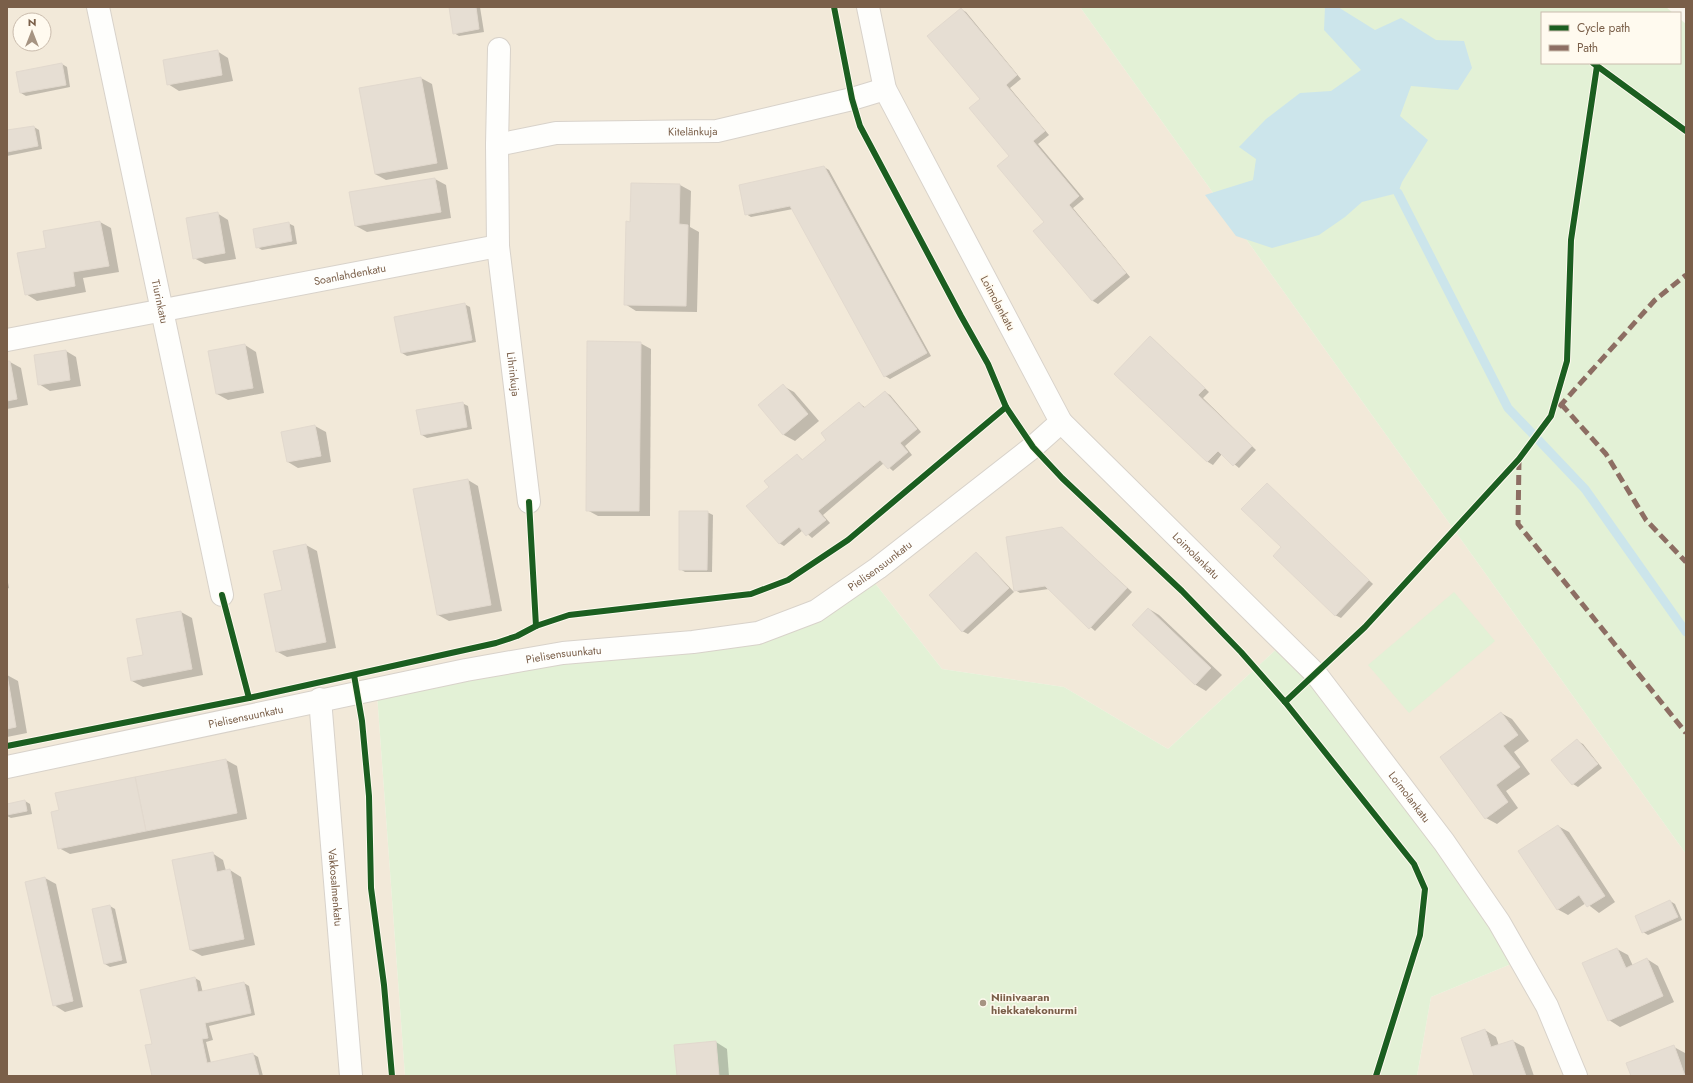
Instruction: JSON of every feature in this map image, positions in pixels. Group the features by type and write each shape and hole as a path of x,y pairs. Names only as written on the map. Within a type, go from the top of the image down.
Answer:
{"street":[{"name":"Tiurinkatu","path":"98,7 164,310 222,595"},
{"name":"Loimolankatu","path":"868,7 885,89 1061,422 1316,674 1444,842 1499,922 1547,1006 1576,1076"},
{"path":"498,246 497,145 499,49"},
{"name":"Kitelänkuja","path":"497,145 556,133 717,131 852,99 885,89"},
{"name":"Soanlahdenkatu","path":"7,340 498,246"},
{"name":"Lihrinkuja","path":"498,246 529,502"},
{"name":"Pielisensuunkatu","path":"7,767 320,699 466,670 563,653 693,642 758,633 816,611 878,568 1033,447 1061,422"},
{"name":"Vakkosalmenkatu","path":"320,699 351,1076"}],"shaded area":[{"path":"7,7 1080,7 1686,854 1686,1076 1417,1076 1431,997 1516,962 1281,645 1168,749 1064,687 942,669 871,578 822,615 377,694 405,1076 7,1076"}],"green space":[{"path":"1080,7 1666,7 1672,12 1541,12 1541,64 1681,64 1681,20 1686,24 1686,854"},
{"path":"871,578 942,669 1064,687 1168,749 1281,645 1317,681 1516,962 1431,997 1417,1076 405,1076 377,694 465,674 692,648"},
{"path":"1454,592 1495,641 1409,713 1368,665"}],"water":[{"path":"1325,7 1338,7 1375,30 1401,18 1436,40 1464,41 1472,68 1458,90 1411,86 1400,116 1428,140 1402,182 1398,193 1362,202 1345,217 1319,235 1272,248 1236,236 1205,195 1253,180 1256,159 1239,147 1266,119 1300,93 1331,91 1361,70 1324,30"}],"building":[{"path":"449,7 476,7 479,29 453,34"},
{"path":"961,8 1017,75 1006,85 1045,131 1033,141 1079,196 1069,205 1126,273 1092,301 1033,231 1044,222 997,166 1009,156 969,108 980,99 927,36"},
{"path":"218,50 222,75 167,85 163,60"},
{"path":"62,63 66,85 20,93 16,72"},
{"path":"421,77 437,163 375,174 359,88"},
{"path":"34,126 38,146 7,152 7,130"},
{"path":"824,166 927,353 884,377 790,206 745,215 739,185"},
{"path":"435,178 441,212 355,226 349,192"},
{"path":"631,183 680,184 679,224 688,225 686,306 624,305 626,221 630,222"},
{"path":"218,212 225,253 193,259 186,218"},
{"path":"100,221 109,266 73,272 75,286 25,295 17,253 46,248 43,231"},
{"path":"289,222 292,241 256,248 253,229"},
{"path":"465,303 472,340 401,353 394,317"},
{"path":"1150,336 1205,388 1198,395 1252,446 1233,466 1218,451 1207,462 1114,374"},
{"path":"587,341 641,342 639,511 586,511"},
{"path":"245,344 253,388 216,394 208,351"},
{"path":"66,350 70,380 38,385 34,355"},
{"path":"7,361 10,361 17,399 7,401"},
{"path":"783,384 808,414 783,435 758,405"},
{"path":"885,391 917,429 900,443 908,452 888,469 880,460 818,511 826,520 806,536 799,527 779,544 746,506 769,487 764,481 797,454 802,460 826,440 821,433 859,402 864,408"},
{"path":"463,402 467,427 421,435 416,410"},
{"path":"315,425 321,456 287,462 281,432"},
{"path":"468,479 491,605 437,615 413,489"},
{"path":"1267,483 1369,580 1335,616 1273,556 1281,547 1241,509"},
{"path":"679,511 708,511 707,570 679,570"},
{"path":"1062,527 1127,588 1089,629 1045,586 1014,591 1006,537"},
{"path":"306,544 326,642 276,652 264,594 282,590 273,551"},
{"path":"976,552 1009,588 962,632 929,595"},
{"path":"1148,608 1211,668 1195,685 1132,625"},
{"path":"181,611 192,669 131,681 127,658 143,655 136,619"},
{"path":"7,674 16,727 7,729"},
{"path":"1501,712 1518,735 1503,746 1520,767 1496,785 1508,802 1485,819 1440,757"},
{"path":"1577,739 1598,764 1572,785 1551,760"},
{"path":"226,759 237,813 146,831 135,777"},
{"path":"135,777 146,831 58,849 51,812 59,810 55,793"},
{"path":"25,800 27,811 7,815 7,804"},
{"path":"1558,825 1605,896 1587,907 1579,895 1557,910 1518,851"},
{"path":"213,852 217,872 230,869 244,939 190,950 172,860"},
{"path":"45,877 73,1001 53,1006 25,882"},
{"path":"1670,900 1678,917 1642,933 1635,916"},
{"path":"110,905 122,960 104,964 92,909"},
{"path":"1617,948 1626,968 1647,958 1663,996 1608,1021 1582,963"},
{"path":"195,977 198,992 244,982 251,1013 205,1023 208,1038 202,1039 207,1063 253,1053 259,1076 152,1076 145,1045 152,1044 140,990"},
{"path":"1485,1029 1491,1047 1513,1040 1526,1076 1474,1076 1461,1038"},
{"path":"716,1041 719,1076 677,1076 674,1045"},
{"path":"1674,1045 1685,1076 1631,1076 1626,1063"}],"waterway":[{"path":"1398,193 1508,408 1585,489 1686,632"}],"marked path":[{"path":"1559,407 1655,300 1686,275"},
{"path":"1561,404 1606,454 1646,520 1686,562"},
{"path":"1519,460 1518,524 1686,733"}],"cycle path":[{"path":"834,7 852,99 860,126 988,364 1006,407 1033,447 1062,478 1182,591 1241,652 1285,702 1414,864 1425,889 1420,935 1376,1076"},
{"path":"1594,64 1686,131"},
{"path":"1285,702 1365,627 1519,459 1551,416 1567,361 1571,240 1597,66"},
{"path":"7,746 249,698 496,643 517,636 536,626 569,615 751,594 788,580 848,540 1006,407"},
{"path":"529,502 536,626"},
{"path":"222,595 249,698"},
{"path":"354,675 362,721 369,796 371,888 384,985 392,1076"}],"place":[{"name":"Niinivaaran hiekkatekonurmi","path":"983,1003"}]}
